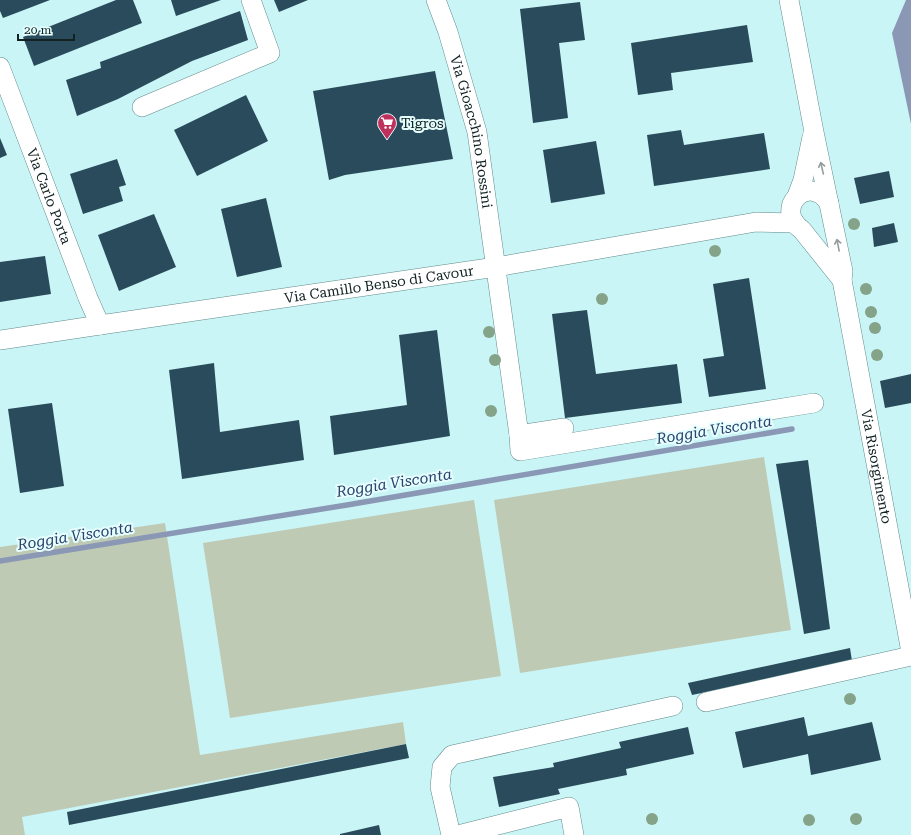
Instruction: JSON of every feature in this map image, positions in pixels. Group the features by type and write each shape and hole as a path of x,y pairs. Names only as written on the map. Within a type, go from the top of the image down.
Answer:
{"street":[{"path":"142,107 270,53 251,0"},
{"name":"Via Gioacchino Rossini","path":"436,0 448,32 477,132 520,451 814,403"},
{"name":"Via Risorgimento","path":"788,0 843,271 842,280 911,652"},
{"name":"Via Carlo Porta","path":"0,67 88,298 100,325"},
{"name":"Via Risorgimento","path":"814,132 796,214 842,280"},
{"path":"809,191 815,191 821,194 830,207 831,217 823,228 809,232 796,214 802,193 809,191"},
{"name":"Via Camillo Benso di Cavour","path":"0,340 496,267 796,214"},
{"path":"519,435 564,428"},
{"path":"706,702 911,656"},
{"path":"451,835 440,787 442,767 452,755 674,706"},
{"path":"458,835 569,807 574,835"}],"green space":[{"path":"764,457 791,630 520,673 494,500"},
{"path":"474,500 501,676 230,718 203,543"},
{"path":"165,523 200,755 403,722 406,744 22,817 25,835 0,835 0,547"}],"water":[{"path":"906,0 911,0 911,124 892,33"}],"building":[{"path":"0,0 50,0 3,18 0,11"},
{"path":"116,0 133,0 142,23 34,66 23,37"},
{"path":"171,0 221,0 176,16"},
{"path":"274,0 308,0 279,12"},
{"path":"580,2 585,40 559,43 568,118 533,123 520,9"},
{"path":"240,11 248,40 192,61 118,99 77,116 66,80 101,68 100,62"},
{"path":"747,25 753,62 671,73 673,90 638,95 631,43"},
{"path":"435,71 453,159 345,175 329,180 313,91"},
{"path":"246,95 268,141 197,176 174,130"},
{"path":"681,130 684,145 764,133 770,169 654,186 647,135"},
{"path":"0,138 7,155 0,158"},
{"path":"596,141 605,194 551,203 543,150"},
{"path":"117,159 126,185 119,187 123,201 83,214 70,174"},
{"path":"889,171 894,197 860,204 854,178"},
{"path":"266,198 282,267 237,277 221,209"},
{"path":"154,214 176,267 119,291 98,235"},
{"path":"894,223 898,242 874,247 872,228"},
{"path":"45,256 51,294 0,302 0,262"},
{"path":"749,278 766,389 709,397 703,359 724,356 713,284"},
{"path":"587,310 596,374 677,364 682,403 565,418 552,314"},
{"path":"437,330 450,436 334,455 330,416 407,405 399,335"},
{"path":"214,363 220,432 299,420 304,460 182,479 169,370"},
{"path":"911,374 911,403 885,408 880,381"},
{"path":"52,403 64,486 20,493 8,409"},
{"path":"808,460 830,629 804,634 776,464"},
{"path":"850,648 852,661 692,695 688,683"},
{"path":"804,717 808,736 872,722 881,760 811,775 808,754 743,768 735,732"},
{"path":"688,727 694,754 626,769 627,775 558,789 560,794 499,807 493,777 554,767 553,763 621,748 619,742"},
{"path":"406,744 409,758 69,825 67,812"},
{"path":"379,825 381,835 340,835 340,834"}],"waterway":[{"name":"Roggia Visconta","path":"0,561 347,505 792,429"}],"place":[{"name":"Tigros","path":"387,140"}]}
